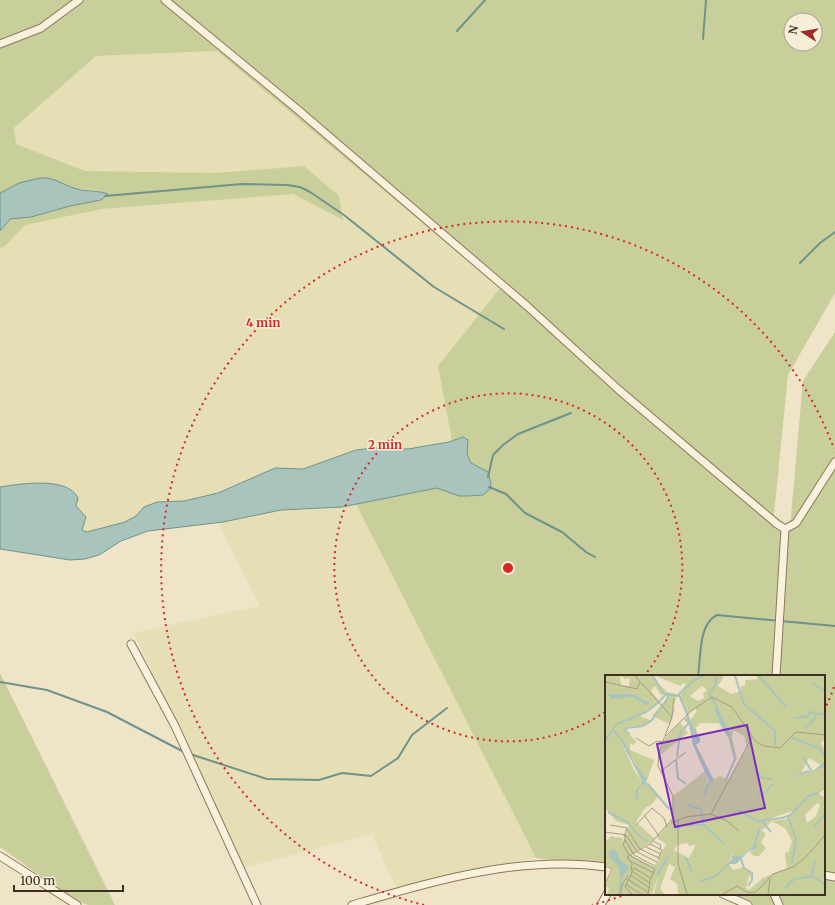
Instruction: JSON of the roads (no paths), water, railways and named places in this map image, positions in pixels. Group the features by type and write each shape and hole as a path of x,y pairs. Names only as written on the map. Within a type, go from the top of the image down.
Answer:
{"street":[{"path":"0,44 41,28 79,0"},
{"path":"165,0 527,306 619,390 785,529"},
{"path":"785,529 796,523 835,462"},
{"path":"776,675 785,529"},
{"path":"131,644 175,726 257,905"},
{"path":"0,856 77,905"},
{"path":"352,905 461,875 531,864 605,867"},
{"path":"825,875 835,877"},
{"path":"601,905 606,895"},
{"path":"725,895 748,905"},
{"path":"774,895 779,905"}],"water":[{"path":"40,178 55,180 81,190 108,194 101,200 70,206 31,217 10,219 0,231 0,193 19,183"},
{"path":"463,437 468,440 467,454 471,463 488,472 491,484 490,489 483,495 459,496 437,488 342,507 281,510 223,522 148,531 121,541 99,555 85,559 70,560 0,549 0,487 42,483 54,484 73,491 78,498 76,506 86,517 82,530 87,532 125,522 136,516 144,507 157,502 184,501 218,493 275,468 303,469 356,450 373,448 408,449 449,442"}],"waterway":[{"path":"457,31 485,0"},
{"path":"703,39 706,0"},
{"path":"105,196 242,184 287,185 300,187 344,215 434,287 504,329"},
{"path":"800,263 820,243 835,232"},
{"path":"488,477 493,455 503,445 518,434 571,413"},
{"path":"489,487 506,494 525,513 562,532 586,552 595,557"},
{"path":"698,675 703,634 711,619 717,615 835,626"},
{"path":"0,682 47,690 107,712 184,752"},
{"path":"190,754 267,779 319,780 342,773 371,776 398,758 412,735 447,708"}]}
